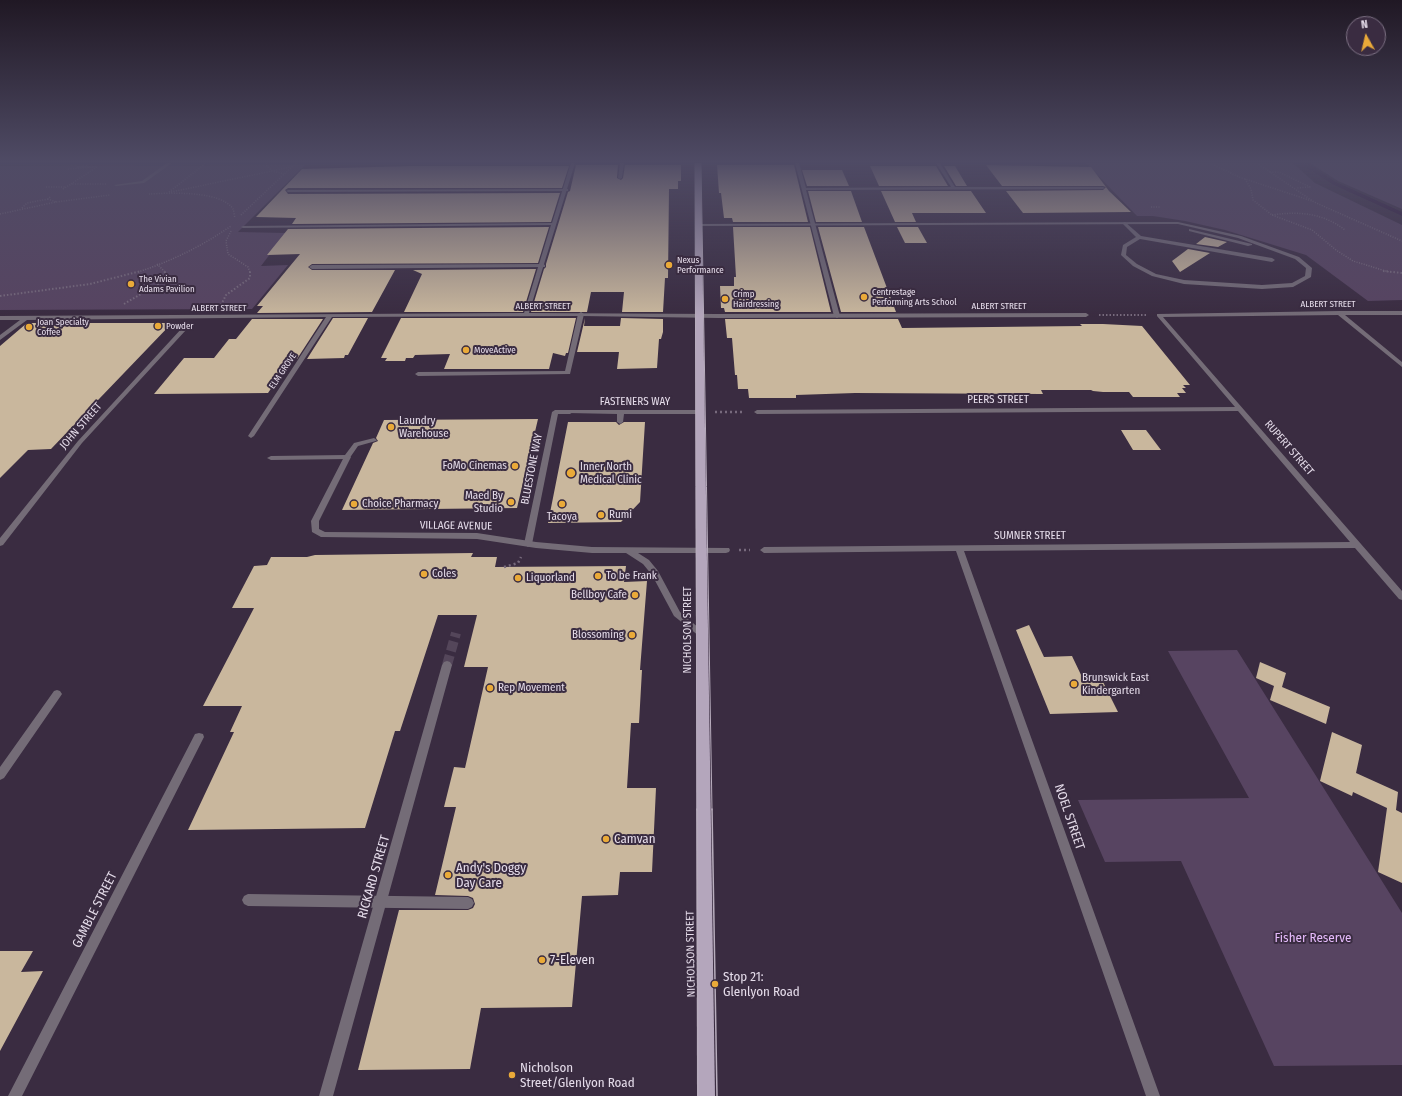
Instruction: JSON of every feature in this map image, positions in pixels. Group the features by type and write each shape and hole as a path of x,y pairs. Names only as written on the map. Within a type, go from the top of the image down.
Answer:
{"main road":[{"name":"NICHOLSON STREET","path":"698,214 706,1096"}],"street":[{"path":"526,315 543,266 558,214"},
{"path":"810,214 837,316"},
{"path":"1125,223 1139,237 1272,260"},
{"path":"698,224 1159,223 1232,241 1276,249 1297,258 1309,268 1308,277 1293,285 1262,286 1184,282 1154,275 1135,265 1123,255 1125,246 1139,237"},
{"path":"243,227 555,224"},
{"path":"312,267 543,266"},
{"path":"1339,313 1402,365"},
{"name":"ALBERT STREET","path":"1159,315 1402,313"},
{"path":"418,374 568,373 581,314"},
{"name":"ALBERT STREET","path":"0,318 581,314 699,316 1086,315"},
{"name":"RUPERT STREET","path":"1159,315 1402,596"},
{"name":"ELM GROVE","path":"251,436 330,316"},
{"name":"JOHN STREET","path":"0,543 80,442 195,317"},
{"path":"0,338 25,318"},
{"name":"PEERS STREET","path":"756,412 1240,409"},
{"name":"BLUESTONE WAY","path":"528,544 555,412 570,412"},
{"name":"FASTENERS WAY","path":"570,412 700,412"},
{"path":"620,422 621,412"},
{"path":"271,458 347,457 356,444 374,440"},
{"name":"VILLAGE AVENUE","path":"347,457 315,521 315,530 324,536 477,536 560,548 628,551 702,550"},
{"name":"SUMNER STREET","path":"764,550 1358,545"},
{"name":"NOEL STREET","path":"959,548 1153,1096"},
{"path":"702,550 726,550"},
{"path":"628,551 646,562 656,573 677,614 702,634"},
{"name":"RICKARD STREET","path":"326,1096 382,903 447,665"},
{"path":"0,775 57,694"},
{"name":"GAMBLE STREET","path":"15,1096 199,737"},
{"path":"248,900 468,903"}],"path":[{"path":"233,214 234,221 241,214"},
{"path":"1272,215 1277,214"},
{"path":"1311,214 1338,223 1345,230"},
{"path":"1343,214 1402,241"},
{"path":"1272,215 1312,230 1336,250 1353,261 1385,271 1402,272"},
{"path":"0,296 79,287 125,276 202,244 230,227 231,232 226,245 228,254 248,268 251,273 250,278 245,283 226,295 221,303 220,311 216,317"},
{"path":"110,317 130,300 160,283 165,272 157,264"},
{"path":"1086,315 1159,315"},
{"path":"700,412 756,412"},
{"path":"726,550 764,550"}],"green space":[{"path":"0,214 256,214 238,232 286,233 261,266 288,265 252,309 0,310"},
{"path":"1135,214 1380,214 1402,225 1402,300 1368,301 1306,255 1225,230 1185,221 1153,216 1137,216"},
{"name":"Fisher Reserve","path":"1237,650 1402,913 1402,1065 1274,1066 1181,861 1105,862 1078,800 1249,798 1168,651"}],"building":[{"path":"259,214 553,214 551,222 292,224 296,218 256,217"},
{"path":"561,214 669,214 668,278 665,278 663,312 622,312 624,292 591,292 587,312 531,312"},
{"path":"724,214 806,214 808,222 733,222 732,218 724,218"},
{"path":"814,214 859,214 862,222 816,222"},
{"path":"891,214 913,214 916,222 895,222"},
{"path":"549,227 538,263 312,264 308,267 312,270 395,270 372,312 257,313 263,306 257,306 300,254 267,255 288,229"},
{"path":"733,227 810,227 831,312 725,312 724,308 721,308 720,286 734,286 734,277 736,277"},
{"path":"818,227 864,227 896,312 841,312"},
{"path":"897,227 918,227 927,243 905,243"},
{"path":"1205,237 1227,242 1218,247 1196,244"},
{"path":"1188,249 1210,253 1180,272 1172,261"},
{"path":"536,269 523,312 404,312 422,274 413,270"},
{"path":"333,318 368,318 348,355 345,355 344,358 307,359"},
{"path":"401,318 576,318 568,353 566,353 565,356 553,353 549,369 444,369 450,354 415,355 413,358 406,358 405,361 385,361 387,358 381,358"},
{"path":"585,318 584,326 620,326 621,318 663,319 663,332 661,339 659,339 657,368 617,369 619,352 577,352"},
{"path":"252,319 323,319 297,359 291,359 268,393 154,394 184,358 214,358 229,339 236,339"},
{"path":"725,319 898,319 902,328 1082,326 1080,324 1142,326 1190,385 1183,385 1186,388 1182,388 1186,393 1177,393 1180,397 1133,397 1129,392 1103,392 1091,390 1041,390 1043,394 855,393 796,395 796,398 749,398 748,389 738,389 737,375 735,375 732,338 727,338"},
{"path":"27,323 172,323 51,449 28,450 0,478 0,346"},
{"path":"538,419 517,508 342,510 373,443 378,441 376,438 384,420"},
{"path":"568,422 616,422 619,425 624,422 645,422 640,502 621,522 548,523"},
{"path":"1121,430 1146,430 1161,450 1133,450"},
{"path":"473,553 471,557 497,557 495,567 626,566 624,582 647,581 640,670 642,670 639,723 631,723 627,788 656,788 652,872 620,872 618,895 582,896 572,1007 481,1008 470,1069 358,1070 399,910 468,910 473,908 475,904 473,898 468,896 435,895 456,807 444,807 454,767 465,768 488,667 464,667 477,615 438,615 400,731 395,731 365,828 188,830 234,732 230,732 242,706 203,706 254,608 232,608 254,566 267,565 271,557"},
{"name":"Brunswick East Kindergarten","path":"1029,625 1044,657 1072,656 1083,679 1101,678 1118,712 1050,714 1016,630"},
{"path":"1260,662 1286,673 1282,687 1330,707 1326,724 1270,700 1274,686 1256,678"},
{"path":"1332,732 1362,745 1356,773 1398,792 1396,810 1402,813 1402,883 1378,872 1387,808 1353,792 1352,796 1320,781"},
{"path":"0,951 33,951 21,972 43,971 0,1051"}],"tunnel":[{"path":"447,665 456,633"}],"tram line":[{"path":"695,214 697,810"},
{"path":"702,214 712,810"},
{"path":"697,809 698,1096"},
{"path":"712,809 717,1096"}],"place":[{"name":"Nexus Performance","path":"669,265"},
{"name":"The Vivian Adams Pavilion","path":"131,284"},
{"name":"Centrestage Performing Arts School","path":"864,297"},
{"name":"Crimp Hairdressing","path":"725,299"},
{"name":"Powder","path":"158,326"},
{"name":"Joan Specialty Coffee","path":"29,327"},
{"name":"MoveActive","path":"466,350"},
{"name":"Laundry Warehouse","path":"391,427"},
{"name":"FoMo Cinemas","path":"515,466"},
{"name":"Inner North Medical Clinic","path":"571,473"},
{"name":"Maed By Studio","path":"511,502"},
{"name":"Choice Pharmacy","path":"354,504"},
{"name":"Tacoya","path":"562,504"},
{"name":"Rumi","path":"601,515"},
{"name":"Coles","path":"424,574"},
{"name":"To be Frank","path":"598,576"},
{"name":"Liquorland","path":"518,578"},
{"name":"Bellboy Cafe","path":"635,595"},
{"name":"Blossoming","path":"632,635"},
{"name":"Brunswick East Kindergarten","path":"1074,684"},
{"name":"Rep Movement","path":"490,688"},
{"name":"Camvan","path":"606,839"},
{"name":"Andy's Doggy Day Care","path":"448,875"},
{"name":"7-Eleven","path":"542,960"},
{"name":"Stop 21: Glenlyon Road","path":"715,984"},
{"name":"Nicholson Street/Glenlyon Road","path":"512,1075"}]}
